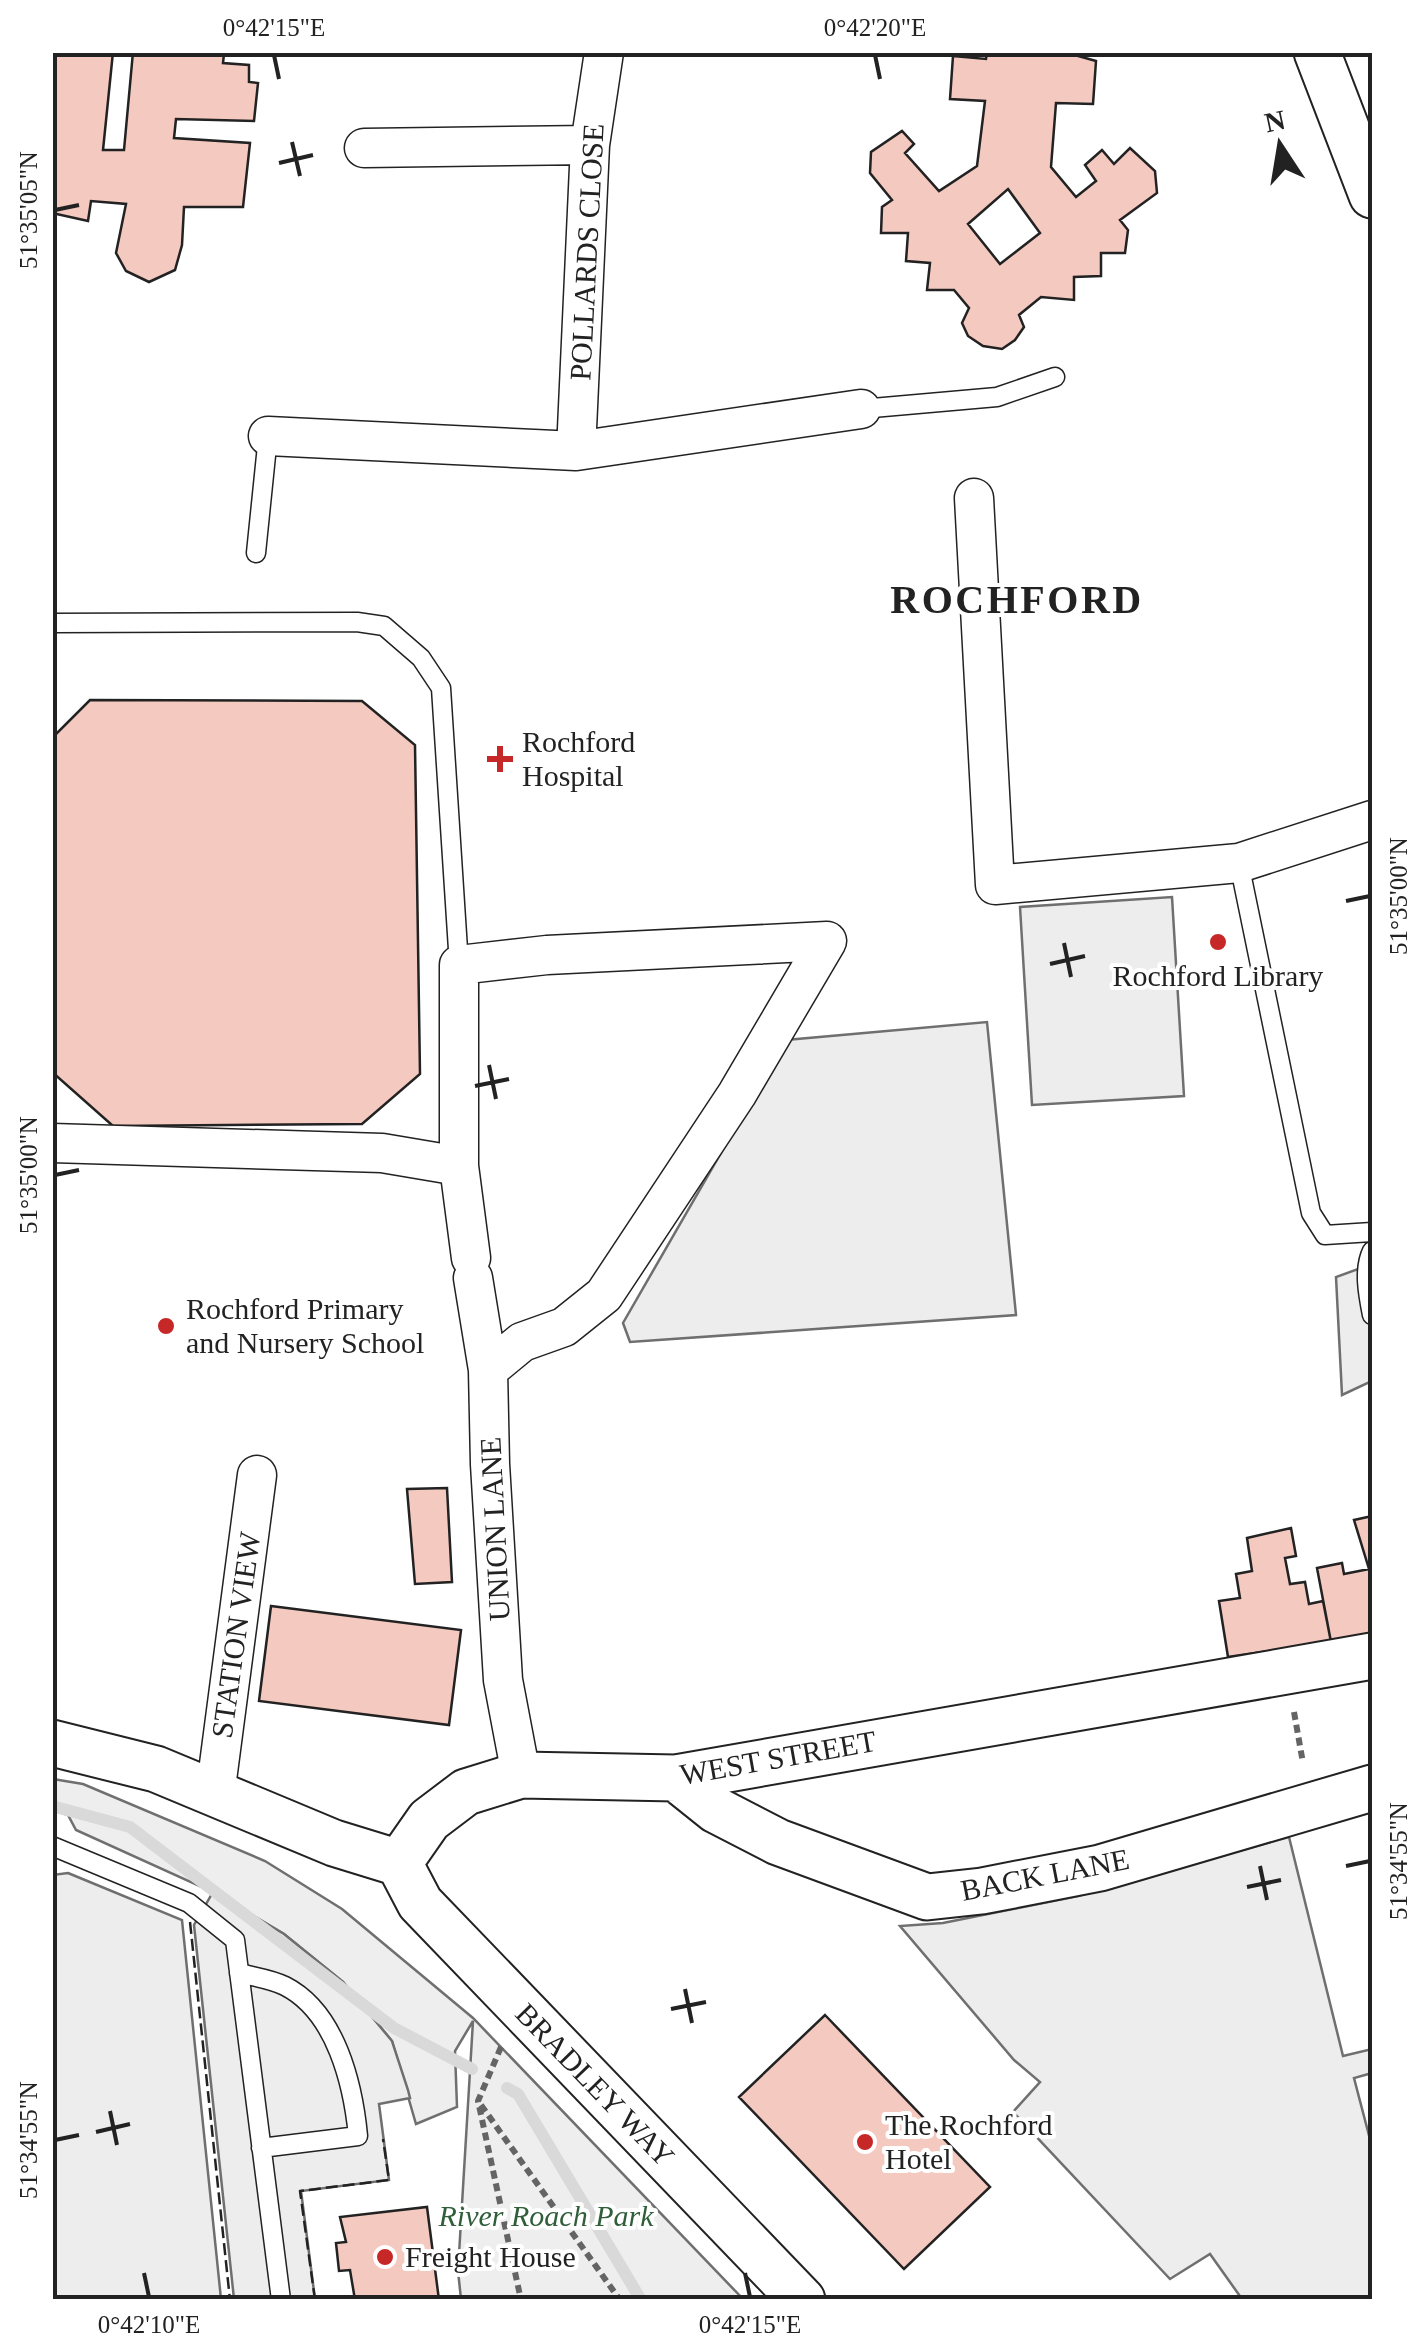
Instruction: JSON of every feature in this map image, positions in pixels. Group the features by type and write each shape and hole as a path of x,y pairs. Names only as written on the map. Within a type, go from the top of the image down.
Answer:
{"street":[{"name":"POLLARDS CLOSE","path":"576,451 590,145 604,52"},
{"path":"1317,52 1372,194"},
{"path":"364,148 590,145"},
{"path":"268,436 576,451 861,409"},
{"path":"974,498 995,886 1239,863 1372,820"},
{"path":"459,965 547,955 826,941 738,1094 604,1295 564,1327 522,1342 488,1370"},
{"name":"UNION LANE","path":"459,965 459,1166 488,1370 502,1680 520,1775"},
{"path":"52,1143 382,1152 459,1166"},
{"name":"STATION VIEW","path":"215,1795 257,1475"},
{"name":"WEST STREET","path":"399,1863 429,1820 466,1792 520,1775 676,1778 1372,1656"},
{"path":"52,1743 156,1769 334,1843 399,1863"},
{"name":"BACK LANE","path":"676,1778 716,1810 778,1842 931,1903 1100,1868 1372,1788"},
{"name":"BRADLEY WAY","path":"399,1863 420,1902 802,2300"}],"lane":[{"path":"861,409 998,397 1055,377"},
{"path":"256,553 268,436"},
{"path":"52,623 280,622 384,626 421,658 441,688 459,965"},
{"path":"1239,863 1310,1213 1325,1235 1372,1232"},
{"path":"1372,1251 1368,1256 1372,1315"},
{"path":"52,1846 188,1903 236,1940 281,2300"},
{"path":"239,1973 285,1986 323,2021 354,2098 358,2136 262,2148"}],"path":[{"path":"1287,1671 1310,1804"},
{"path":"503,2041 478,2101 521,2300"},
{"path":"478,2101 620,2300"}],"green space":[{"name":"River Roach Park","path":"53,1779 83,1784 265,1861 342,1909 473,2018 743,2299 461,2299 458,2271 473,2021 455,2051 457,2107 416,2124 392,2041 343,1982 284,1934 213,1892 76,1830 68,1815 53,1810"}],"shaded area":[{"path":"1172,897 1184,1096 1032,1105 1020,907"},
{"path":"987,1022 1016,1315 630,1342 623,1323 786,1040"},
{"path":"1372,1264 1372,1381 1342,1395 1336,1277"},
{"path":"1289,1837 1343,2056 1372,2049 1372,2073 1354,2078 1372,2147 1372,2299 1242,2299 1210,2254 1170,2279 1013,2112 1040,2082 1014,2060 900,1926 943,1923 1078,1896"},
{"path":"68,1873 182,1920 221,2299 53,2299 52,1875"},
{"path":"213,1892 284,1934 343,1982 392,2041 408,2090 410,2098 379,2104 389,2180 301,2191 315,2299 234,2299 194,1925"}],"building":[{"path":"52,52 113,52 103,150 124,150 133,52 214,52 224,54 223,63 249,65 249,82 258,83 254,121 176,119 174,138 250,143 243,207 184,207 182,245 175,270 149,282 126,271 116,253 126,204 91,201 88,221 52,213"},
{"path":"987,52 1064,52 1096,61 1093,104 1056,103 1051,167 1076,197 1096,181 1085,165 1102,150 1114,164 1130,148 1155,171 1157,193 1120,220 1128,230 1125,253 1101,253 1101,276 1074,277 1074,300 1041,297 1019,315 1024,327 1002,349 983,346 968,336 962,323 969,308 954,290 927,290 930,263 906,261 908,233 881,233 882,207 892,200 870,173 871,152 902,131 914,144 905,153 939,191 977,166 985,101 950,99 953,56 986,59","holes":["1008,189 1040,233 1000,264 968,224"]},
{"path":"90,700 362,701 415,745 420,1074 362,1124 113,1126 52,1072 52,738"},
{"path":"447,1488 452,1582 415,1584 407,1489"},
{"path":"1372,1516 1372,1634 1331,1642 1317,1568 1342,1563 1344,1574 1369,1569 1354,1520"},
{"path":"1291,1528 1296,1556 1285,1558 1290,1584 1305,1582 1309,1604 1323,1601 1331,1642 1228,1657 1219,1601 1240,1598 1236,1574 1252,1571 1247,1538"},
{"path":"271,1606 461,1630 449,1725 259,1701"},
{"name":"The Rochford Hotel","path":"825,2015 990,2187 904,2269 739,2097"},
{"name":"Freight House","path":"427,2207 439,2300 355,2300 350,2270 339,2271 336,2243 346,2242 340,2217"}],"waterway":[{"path":"52,1806 130,1827 394,2028 472,2069"},
{"path":"507,2088 518,2094 641,2300"}],"fence":[{"path":"190,1922 230,2300"},
{"path":"315,2300 300,2191 389,2180 383,2139"}],"place":[{"name":"Rochford Hospital","path":"500,759"},
{"name":"Rochford Library","path":"1218,942"},
{"name":"Rochford Primary and Nursery School","path":"166,1326"},
{"name":"The Rochford Hotel","path":"865,2142"},
{"name":"Freight House","path":"385,2257"}],"district":[{"name":"ROCHFORD","path":"1017,599"}]}
